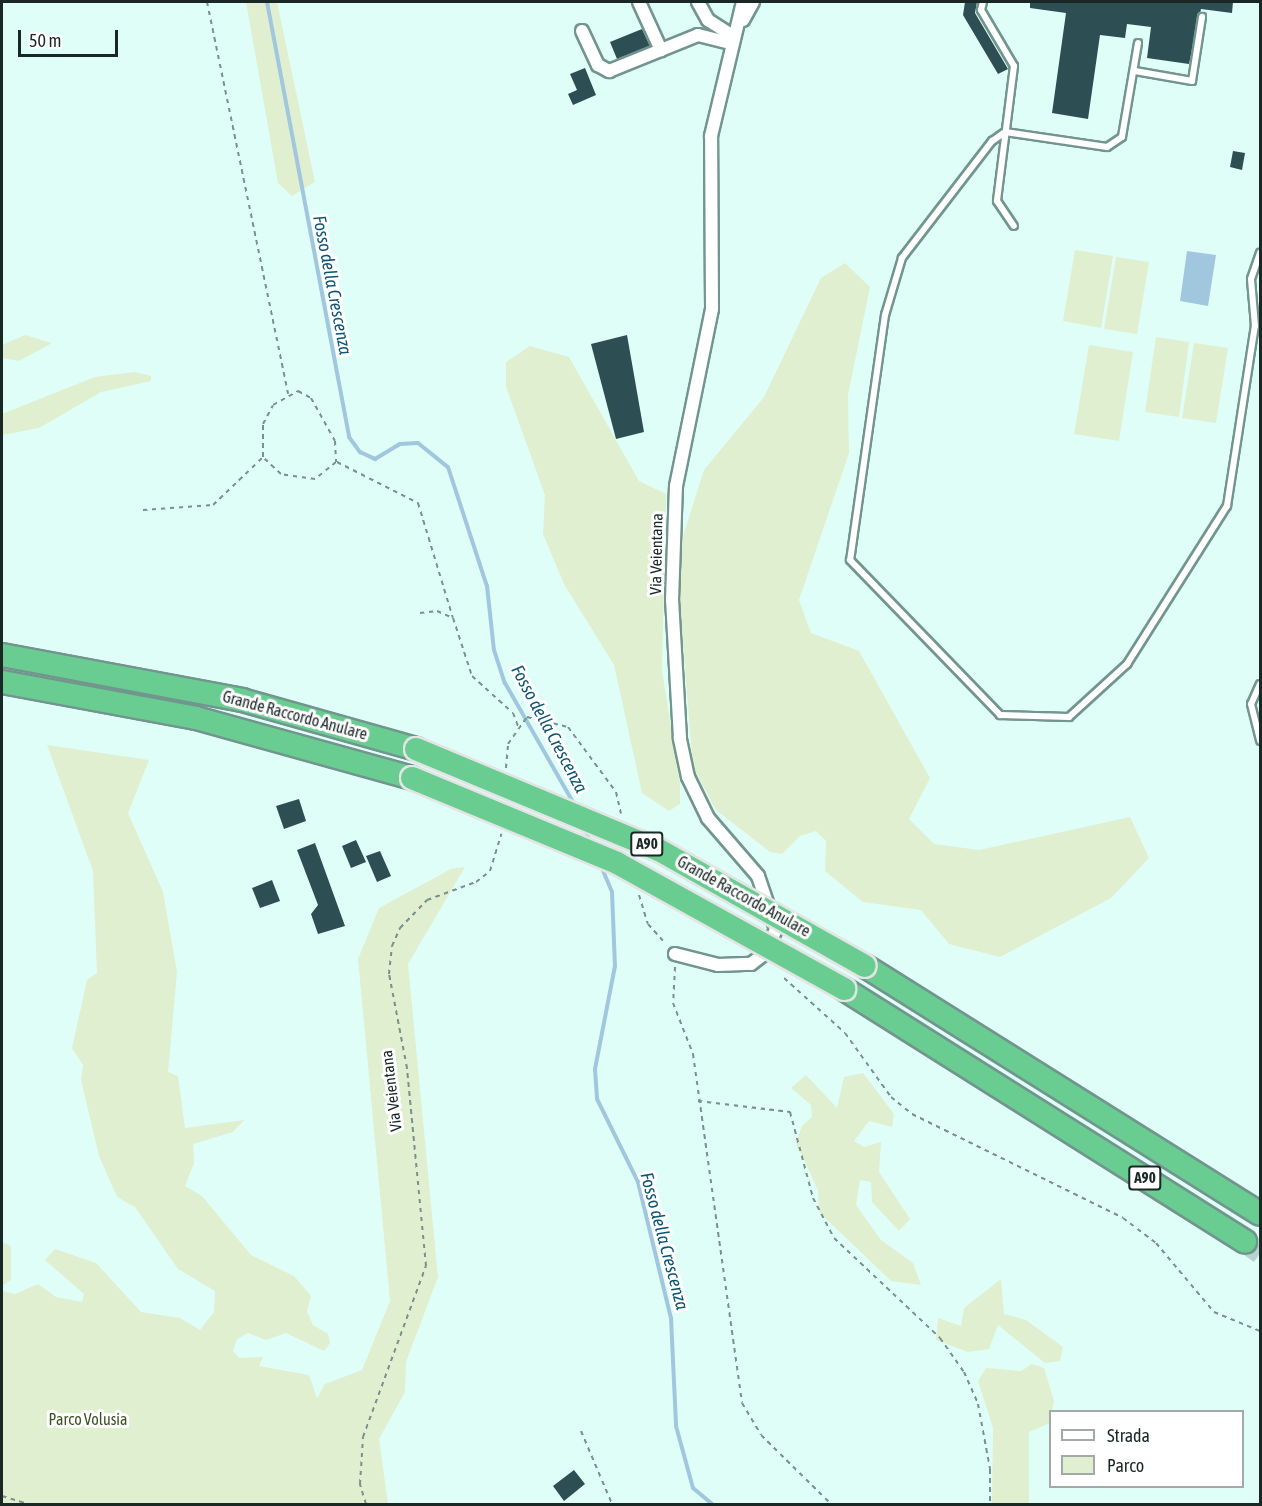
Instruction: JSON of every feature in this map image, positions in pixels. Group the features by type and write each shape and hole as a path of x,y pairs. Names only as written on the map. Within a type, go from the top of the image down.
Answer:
{"highway":[{"name":"Grande Raccordo Anulare","path":"2,655 261,704 416,749 659,850 865,966 1260,1214"},
{"name":"Grande Raccordo Anulare","path":"2,681 196,718 412,778 617,862 844,988 1245,1242"}],"street":[{"path":"639,2 662,50"},
{"path":"698,2 708,20 732,40"},
{"name":"Via Veientana","path":"743,2 732,40 711,136 712,309 676,486 672,600 680,738 688,777 708,818 758,876 774,915 774,937 756,962"},
{"name":"Via Veientana","path":"732,40 753,2"},
{"path":"582,31 598,65 609,71 698,35 732,40"},
{"path":"675,954 718,965 756,962"}],"lane":[{"path":"983,2 981,10 1014,66 997,201 1014,226"},
{"path":"1134,71 1192,81 1202,17"},
{"path":"1138,43 1128,119 1115,145 1005,132 992,141 897,267 850,552 855,570 1000,715 1069,717 1112,678 1127,664 1227,506 1255,326 1251,279 1260,253"},
{"path":"1260,684 1251,704 1260,741"}],"path":[{"path":"207,2 288,394"},
{"path":"143,510 213,505 263,457 263,424 273,405 288,394 298,391 311,398 335,441 336,462"},
{"path":"263,457 281,474 315,479 336,462"},
{"path":"336,462 418,503 472,676 513,713 518,726"},
{"path":"420,613 437,611 453,618"},
{"path":"506,776 508,744 520,722 534,715"},
{"name":"Via Veientana","path":"366,1504 360,1484 363,1437 426,1266 407,1068 389,974 392,945 400,928 427,900 476,882 490,871 501,830"},
{"path":"675,954 673,1003 693,1054 742,1403 761,1435 831,1504"},
{"path":"756,962 800,987 845,1033 891,1097 912,1114 1123,1218 1156,1243 1214,1312 1260,1331"},
{"path":"698,1101 790,1112 813,1198 834,1238 940,1338 964,1372 980,1415 990,1469 990,1504"},
{"path":"581,1431 612,1504"},
{"path":"2,1496 28,1504"}],"green space":[{"path":"246,2 277,2 315,182 292,196 278,183"},
{"path":"1075,250 1113,256 1101,328 1063,321"},
{"path":"1116,257 1149,262 1137,334 1104,329"},
{"path":"845,263 870,287 848,395 849,453 799,600 811,633 859,651 930,778 909,819 934,844 979,850 1130,817 1149,858 1111,898 1000,957 949,944 921,910 863,902 825,871 826,841 816,831 800,836 782,854 770,852 716,810 693,767 676,558 704,470 764,397 821,278"},
{"path":"25,335 52,343 19,361 2,358 2,345"},
{"path":"1156,337 1189,342 1179,417 1145,412"},
{"path":"1194,343 1228,348 1216,423 1182,418"},
{"path":"1089,345 1133,352 1119,441 1074,434"},
{"path":"530,346 569,357 639,481 666,494 662,670 680,784 680,804 669,811 642,793 614,665 564,584 543,534 545,495 506,387 506,362"},
{"path":"135,372 151,376 151,381 101,392 39,428 2,435 2,414 95,377"},
{"name":"Parco Volusia","path":"47,745 149,760 128,813 163,892 177,972 168,1072 178,1076 185,1128 244,1120 233,1132 193,1144 194,1163 185,1186 202,1196 251,1255 294,1276 311,1296 307,1311 313,1325 328,1334 330,1343 324,1351 286,1333 266,1340 248,1333 237,1339 233,1351 239,1358 263,1357 259,1366 309,1375 317,1398 325,1384 362,1370 390,1301 358,959 379,908 451,869 465,867 408,964 438,1277 406,1362 405,1392 379,1439 388,1504 2,1504 2,1291 15,1294 38,1284 56,1297 82,1302 84,1294 45,1260 55,1249 96,1263 141,1312 180,1318 200,1330 214,1312 215,1291 178,1269 135,1207 117,1197 99,1156 81,1080 83,1065 72,1048 87,980 97,973 93,871"},
{"path":"863,1073 894,1114 892,1127 869,1121 854,1141 864,1147 881,1142 879,1172 910,1219 899,1231 872,1202 871,1182 860,1180 856,1205 881,1240 913,1263 921,1285 891,1281 819,1212 818,1190 796,1143 802,1126 812,1117 811,1105 791,1088 806,1075 837,1108 844,1077"},
{"path":"2,1242 11,1246 11,1280 2,1286"},
{"path":"1001,1279 1004,1314 1026,1320 1063,1347 1060,1361 1045,1363 998,1325 989,1349 968,1352 936,1340 938,1318 961,1326 964,1308"},
{"path":"1032,1364 1044,1368 1054,1401 1052,1410 1049,1410 1049,1423 1029,1432 1029,1504 992,1504 993,1428 978,1381 986,1368 1021,1371"}],"water":[{"path":"1187,251 1216,255 1208,306 1180,301"}],"building":[{"path":"965,2 977,2 975,13 1008,69 998,74 963,15"},
{"path":"1030,2 1233,2 1232,13 1201,9 1189,64 1147,58 1151,27 1127,24 1125,38 1100,35 1088,119 1052,113 1066,13 1030,8"},
{"path":"642,29 650,46 617,59 610,42"},
{"path":"585,68 596,95 573,105 568,94 577,90 570,74"},
{"path":"1233,151 1245,153 1242,170 1230,167"},
{"path":"627,335 644,432 616,439 591,344"},
{"path":"299,799 306,821 284,829 276,806"},
{"path":"356,840 366,862 351,868 342,846"},
{"path":"315,843 345,926 318,934 311,914 318,905 297,850"},
{"path":"380,851 391,876 377,882 366,856"},
{"path":"272,880 280,901 260,908 252,888"},
{"path":"574,1470 585,1484 564,1501 553,1486"}],"waterway":[{"name":"Fosso della Crescenza","path":"267,2 349,437 360,452 375,459 400,444 418,443 448,467 487,586 494,650 505,683 574,804"},
{"name":"Fosso della Crescenza","path":"584,827 590,842"},
{"name":"Fosso della Crescenza","path":"601,866 612,892 615,966 595,1069 597,1099 638,1182 671,1318 676,1426 693,1488 712,1504"}],"tunnel":[{"path":"1245,1242 1260,1253"}]}
